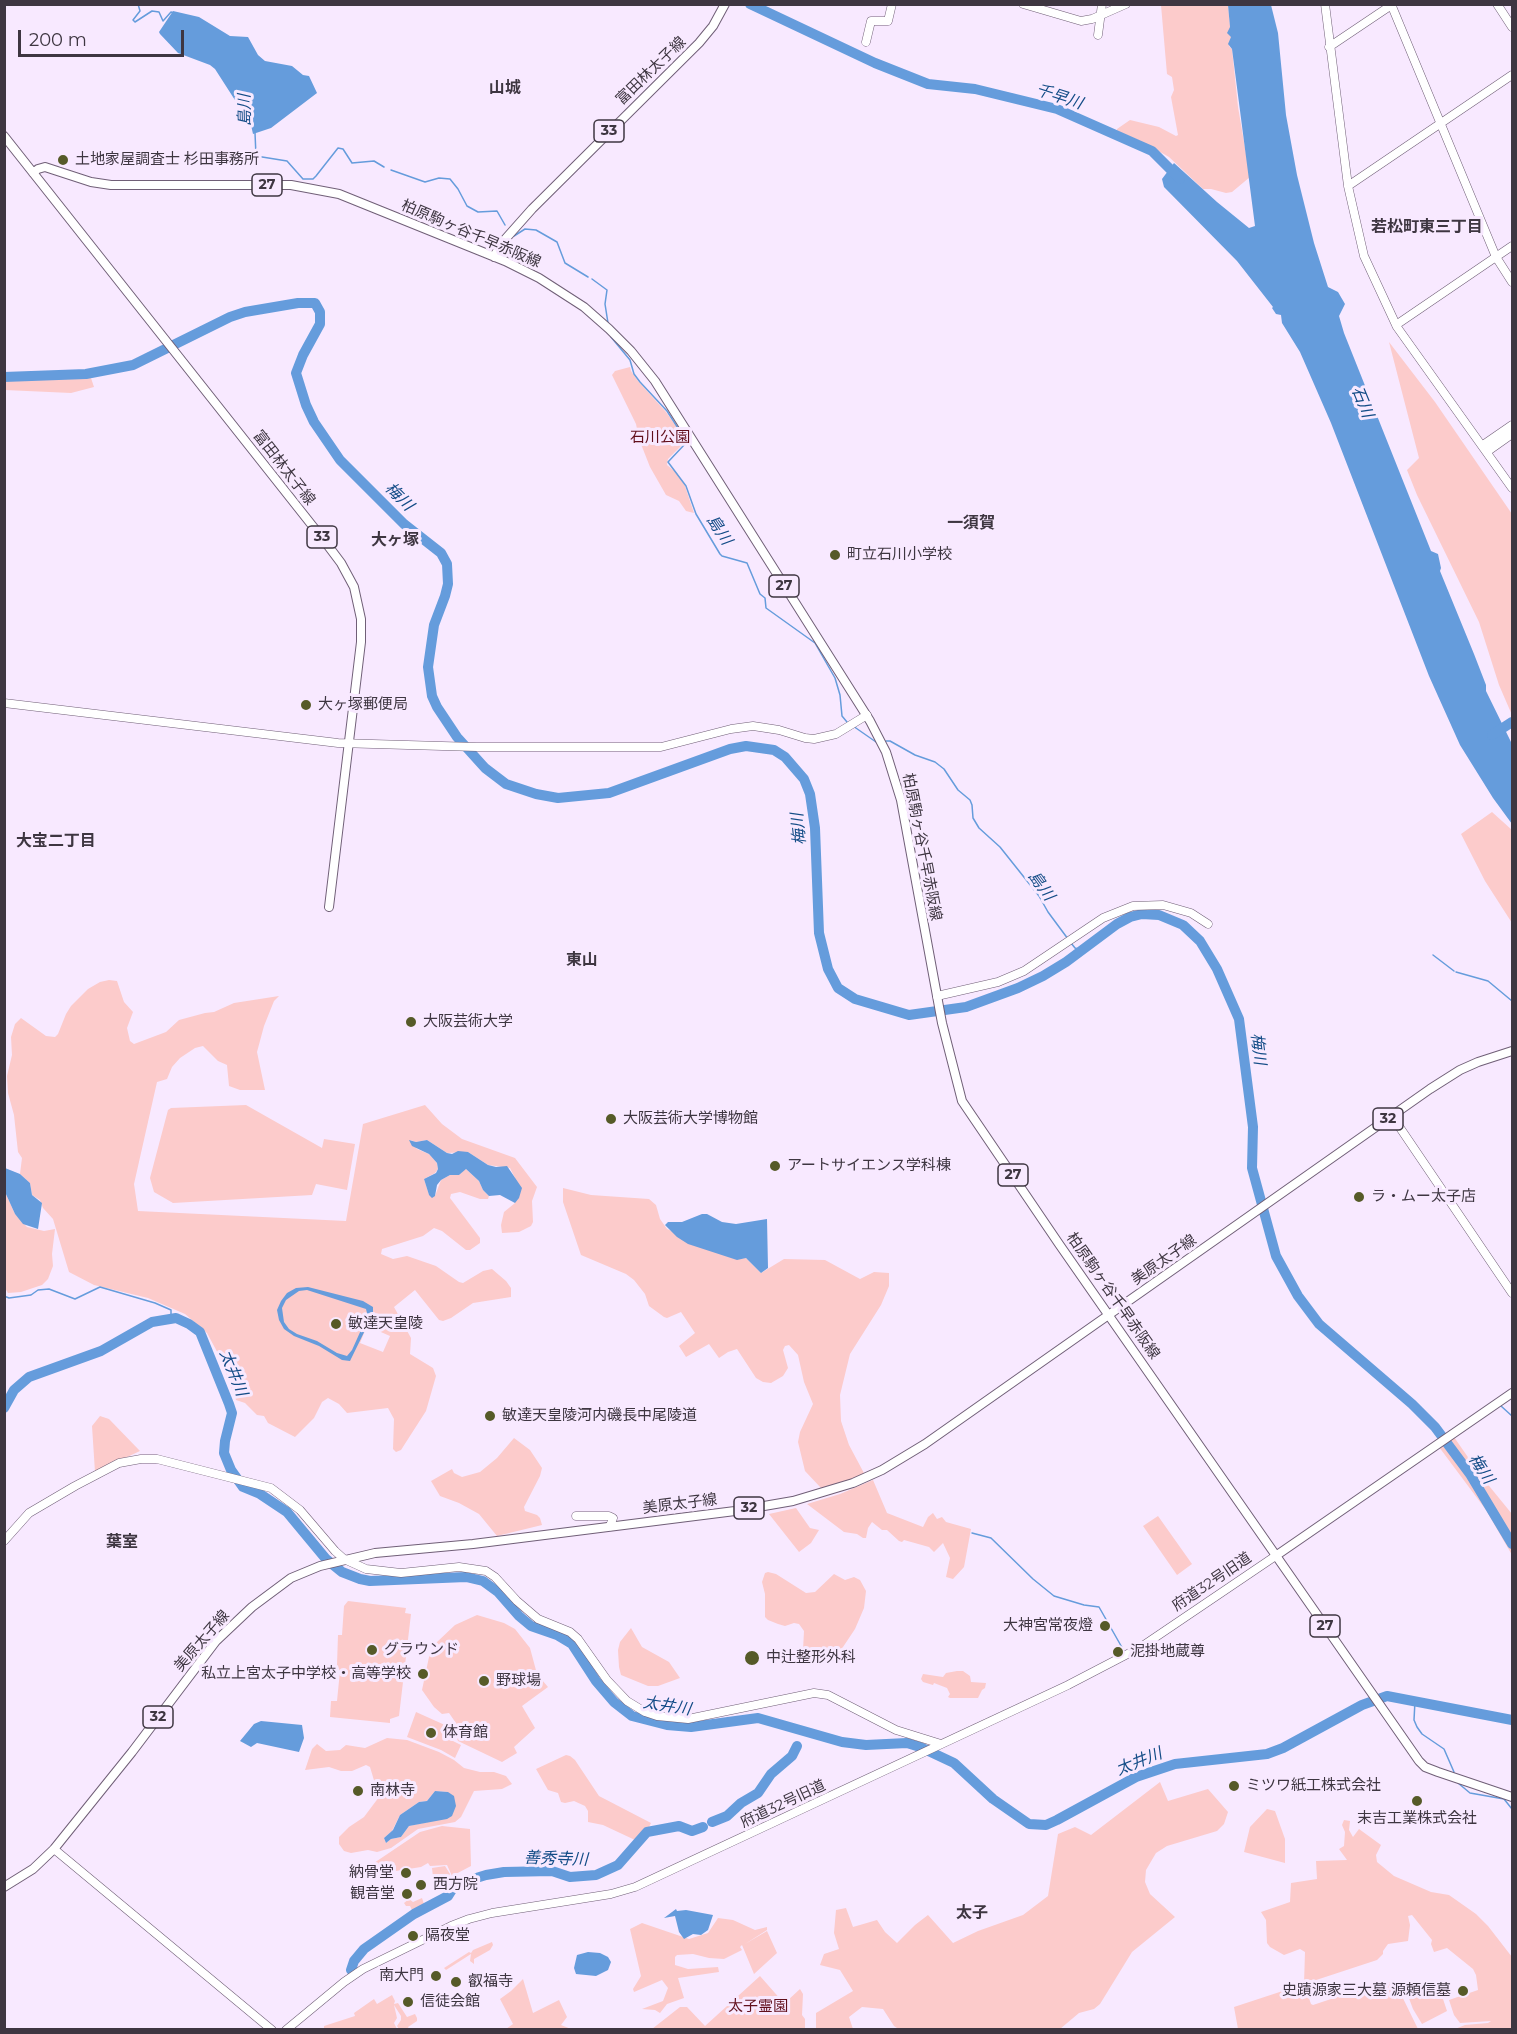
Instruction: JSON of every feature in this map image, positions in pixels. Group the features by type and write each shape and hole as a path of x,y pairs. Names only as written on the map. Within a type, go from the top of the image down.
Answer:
{"main road":[{"name":"富田林太子線","path":"494,257 500,245 532,209 699,43 713,26 725,5"},
{"path":"4,136 33,173"},
{"name":"柏原駒ヶ谷千早赤阪線","path":"33,173 45,167 91,182 124,186 276,185 319,189 348,197 539,278 572,298 609,328 638,359 655,381 867,715 886,752 899,788 942,1023 962,1101 1419,1761 1425,1767 1512,1797"},
{"name":"富田林太子線","path":"33,173 326,543 341,563 354,587 362,630 329,907"},
{"name":"美原太子線","path":"4,1887 33,1869 54,1849 224,1632 252,1607 291,1578 326,1564 375,1553 473,1544 735,1511 793,1501 853,1483 882,1470 926,1444 1460,1070 1512,1051"},
{"path":"1277,1555 1512,1393"}],"street":[{"path":"866,42 871,21 888,21 892,4"},
{"path":"1023,4 1077,21 1085,21 1126,4"},
{"path":"1098,34 1102,4"},
{"path":"1325,4 1348,186 1364,256 1396,325 1486,448 1512,488"},
{"path":"1497,4 1512,27"},
{"path":"1329,47 1392,5 1496,257 1512,282"},
{"path":"1348,186 1512,75"},
{"path":"1396,325 1512,246"},
{"path":"1486,448 1512,424"},
{"path":"1486,448 1512,434"},
{"path":"4,703 349,744 456,747 661,747 731,729 753,726 814,739 836,734 867,715"},
{"path":"937,998 998,982 1024,972 1103,918 1133,906 1163,905 1191,913 1208,924"},
{"path":"1392,1116 1512,1293"},
{"path":"4,1540 29,1513 51,1499 119,1463 157,1459 271,1488 291,1501 310,1520 341,1560 366,1569 401,1573 459,1567 486,1571 495,1577 528,1612 538,1619 570,1632 578,1639 607,1680 627,1701 645,1712 657,1716 688,1719 814,1693 828,1695 896,1730 938,1745"},
{"path":"576,1516 609,1516 613,1518 610,1526"},
{"name":"府道32号旧道","path":"286,2030 363,1969 451,1926 492,1913 614,1893 635,1887 1068,1685 1125,1656 1277,1555"},
{"path":"54,1849 272,2030"}],"green space":[{"path":"1161,5 1228,5 1231,37 1229,46 1232,49 1238,107 1250,177 1232,192 1203,189 1169,157 1117,131 1130,120 1159,127 1178,135 1171,97 1174,90 1172,77 1167,74"},
{"path":"1389,342 1435,402 1512,514 1512,715 1499,685 1479,622 1407,470 1419,458"},
{"name":"石川公園","path":"630,367 638,381 666,412 685,439 684,443 668,459 667,465 677,473 685,486 694,513 686,511 679,501 666,495 650,467 636,424 612,375 615,371"},
{"path":"91,378 94,387 71,393 5,390 5,381"},
{"path":"1492,812 1512,830 1512,923 1485,881 1461,834"},
{"path":"117,981 124,1002 133,1012 127,1028 130,1041 134,1044 166,1032 179,1020 214,1012 234,1003 279,996 274,1001 264,1026 257,1052 265,1090 240,1090 229,1086 227,1065 218,1061 203,1046 195,1048 180,1058 172,1067 167,1079 157,1082 134,1184 138,1211 346,1221 363,1124 425,1105 442,1124 462,1139 515,1158 537,1187 532,1201 533,1222 531,1226 519,1232 502,1233 504,1212 515,1203 515,1178 510,1168 488,1165 468,1152 447,1153 427,1140 416,1142 410,1140 417,1149 429,1154 437,1163 438,1169 435,1173 424,1179 429,1195 435,1196 441,1180 450,1175 459,1175 466,1169 479,1181 489,1196 488,1199 480,1199 460,1192 451,1194 450,1198 480,1238 480,1243 466,1250 442,1231 434,1228 423,1236 382,1249 381,1254 393,1259 407,1256 436,1266 463,1283 483,1271 492,1269 511,1288 511,1297 473,1303 443,1321 439,1320 415,1290 394,1307 411,1338 410,1354 433,1368 436,1376 426,1411 401,1450 396,1452 393,1449 394,1419 388,1408 347,1413 339,1404 328,1398 322,1402 314,1418 295,1437 268,1423 264,1416 257,1415 245,1403 236,1400 221,1359 207,1333 185,1314 148,1298 94,1285 69,1272 53,1219 43,1208 40,1200 32,1195 30,1183 20,1174 22,1158 18,1152 14,1115 8,1093 7,1076 12,1055 11,1037 15,1024 21,1018 46,1036 55,1037 71,1006 88,989 100,982","holes":["367,1326 390,1336 383,1352 360,1343"]},
{"path":"246,1105 322,1148 324,1139 355,1144 347,1190 316,1184 312,1195 173,1203 154,1192 150,1178 168,1110 171,1108"},
{"path":"563,1188 591,1195 649,1199 656,1205 660,1219 667,1229 736,1259 746,1258 761,1273 784,1259 825,1260 860,1279 874,1272 889,1273 889,1286 881,1305 850,1354 840,1395 841,1421 849,1445 865,1475 838,1485 821,1488 805,1471 798,1442 800,1432 813,1404 804,1382 798,1355 789,1345 783,1350 788,1368 783,1376 771,1383 756,1378 737,1349 719,1358 709,1344 686,1357 679,1346 695,1333 681,1312 667,1318 664,1317 649,1306 645,1294 626,1274 581,1255 563,1202"},
{"path":"5,1192 15,1214 27,1227 44,1231 55,1229 53,1266 48,1279 42,1285 21,1292 8,1293 5,1288"},
{"path":"100,1416 109,1419 140,1451 95,1472 92,1426"},
{"path":"1454,1437 1481,1476 1512,1514 1512,1555 1486,1510 1439,1447"},
{"path":"514,1438 530,1450 542,1468 524,1507 525,1511 540,1518 542,1525 497,1536 479,1514 440,1496 431,1481 452,1469 454,1473 462,1477 480,1472 497,1458"},
{"path":"873,1480 887,1513 923,1527 933,1513 937,1519 942,1517 946,1522 971,1529 964,1567 953,1579 946,1577 950,1558 943,1543 934,1552 929,1547 904,1540 899,1541 887,1530 882,1530 872,1522 866,1538 863,1538 857,1534 844,1532 807,1504 840,1494"},
{"path":"796,1508 810,1528 819,1530 811,1543 799,1552 769,1514"},
{"path":"1158,1516 1192,1564 1177,1575 1143,1526"},
{"path":"765,1573 776,1574 806,1593 815,1592 834,1574 845,1580 854,1577 860,1580 866,1591 864,1608 837,1660 831,1652 819,1656 803,1650 804,1631 799,1624 785,1626 765,1617 765,1594 762,1582"},
{"name":"グラウンド","path":"348,1601 406,1608 405,1613 411,1614 399,1716 390,1719 390,1723 330,1717 331,1701 337,1701 340,1671 337,1665 338,1635 342,1635 344,1606"},
{"name":"野球場","path":"477,1615 504,1623 515,1629 530,1648 537,1674 548,1687 522,1706 535,1728 514,1747 517,1753 502,1762 458,1741 456,1736 458,1726 449,1713 442,1714 422,1690 429,1657 437,1642 455,1625"},
{"path":"631,1628 642,1647 669,1662 680,1678 658,1686 648,1686 621,1675 618,1650 620,1642"},
{"path":"963,1671 970,1676 971,1682 986,1683 978,1698 950,1698 947,1688 923,1682 921,1679 923,1674 943,1677 946,1673"},
{"name":"体育館","path":"416,1712 456,1730 451,1740 461,1745 455,1758 407,1737"},
{"path":"387,1738 407,1740 439,1752 464,1768 506,1776 512,1784 502,1789 474,1791 461,1817 455,1822 418,1829 391,1848 377,1852 368,1850 351,1853 344,1851 339,1844 339,1837 364,1817 379,1797 370,1767 366,1765 352,1771 341,1771 329,1767 305,1770 312,1749 317,1744 326,1751 340,1750 346,1745 365,1748","holes":["435,1791 448,1792 450,1817 409,1826 401,1837 391,1839 386,1843 384,1838 392,1831 400,1815 419,1802 427,1801"]},
{"path":"566,1755 575,1760 599,1796 651,1823 647,1831 635,1840 603,1825 588,1822 588,1811 585,1806 574,1801 561,1802 558,1793 548,1790 536,1769"},
{"path":"1160,1782 1168,1801 1208,1789 1228,1812 1224,1824 1217,1831 1167,1846 1156,1853 1146,1870 1145,1882 1150,1894 1175,1917 1132,1952 1100,2004 1094,2009 1079,2013 1060,2029 900,2030 894,2026 883,2009 862,2007 849,2017 853,2029 816,2029 816,2013 853,1991 840,1970 820,1965 824,1954 839,1949 834,1933 836,1910 846,1908 853,1927 877,1920 885,1932 897,1943 928,1915 953,1943 978,1931 1023,1915 1048,1896 1058,1834 1075,1827 1091,1835"},
{"path":"1267,1809 1275,1811 1285,1839 1285,1863 1244,1852 1250,1827"},
{"path":"1344,1820 1350,1821 1349,1830 1353,1837 1359,1829 1381,1845 1376,1855 1377,1862 1394,1876 1431,1892 1449,1895 1476,1914 1488,1926 1512,1957 1512,2029 1455,2029 1491,2021 1460,2023 1454,2015 1449,2000 1478,1990 1476,1975 1473,1969 1447,1948 1434,1952 1432,1940 1412,1915 1408,1916 1410,1925 1408,1941 1388,1944 1377,1960 1304,1984 1305,1952 1300,1949 1284,1955 1270,1947 1267,1943 1266,1920 1261,1912 1290,1902 1291,1883 1317,1879 1316,1861 1347,1860 1339,1849 1344,1846 1345,1832 1342,1825"},
{"path":"442,1826 470,1829 471,1866 452,1876 447,1865 430,1866 428,1863 421,1867 377,1874 374,1863 420,1832"},
{"path":"445,1866 450,1874 446,1880 433,1877 432,1868"},
{"path":"422,1898 425,1907 413,1912 410,1906 404,1903 409,1899 413,1902"},
{"path":"718,1918 733,1920 755,1930 767,1927 767,1930 745,1944 767,1931 777,1953 754,1974 742,1945 740,1947 742,1950 724,1959 693,1954 677,1955 675,1965 688,1969 718,1967 719,1972 678,1978 684,1998 667,2004 660,2013 655,2010 642,2009 663,2001 668,1988 662,1980 634,1992 633,1989 641,1976 630,1929 642,1923 689,1939 708,1933"},
{"path":"492,1942 490,1950 474,1959 474,1964 470,1961 471,1954 446,1970 444,1968 469,1952"},
{"name":"太子霊園","path":"760,1976 782,2001 787,2001 800,1989 803,1994 802,2015 805,2019 805,2029 652,2029 680,2007 687,2007 705,2026"},
{"path":"523,1979 533,2013 559,2000 567,2017 561,2025 571,2029 506,2029 513,2024 500,1999"},
{"path":"1385,1981 1396,1984 1418,2029 1238,2029 1234,2007 1304,1984 1313,2005"},
{"path":"1434,1983 1441,1993 1447,2011 1422,2024 1407,1993"},
{"path":"392,1995 394,2004 398,2003 407,2017 415,2014 417,2018 417,2021 408,2027 409,2029 399,2029 397,2026 401,2016 394,2005 397,2018 394,2023 397,2029 324,2029 324,2026 355,2016 354,2013 374,1999 377,2004"}],"water":[{"name":"石川","path":"1228,5 1271,5 1278,33 1286,115 1297,175 1314,243 1328,287 1338,292 1345,304 1339,316 1344,333 1431,551 1438,554 1440,571 1486,685 1486,691 1512,744 1512,824 1460,745 1429,676 1331,423 1300,352 1282,323 1281,315 1276,314 1237,261 1164,187 1162,179 1174,163 1249,228 1255,226 1232,49 1228,44 1231,37 1227,33 1230,27"},
{"path":"173,11 199,17 230,36 248,37 258,55 265,61 292,66 303,75 309,76 317,93 271,128 253,134 251,125 215,69 178,53 160,34 159,32"},
{"path":"409,1140 416,1142 427,1140 447,1153 468,1152 488,1165 507,1166 522,1188 519,1198 515,1203 500,1195 489,1196 479,1181 466,1169 459,1175 450,1175 441,1180 432,1198 424,1179 436,1173 437,1163 429,1154 412,1146"},
{"path":"5,1168 20,1174 30,1183 32,1195 42,1203 38,1229 23,1224 15,1214 5,1192"},
{"path":"707,1214 722,1222 736,1224 767,1219 768,1268 761,1273 746,1258 737,1260 688,1244 665,1225 668,1222 682,1222"},
{"path":"308,1287 363,1301 373,1307 373,1314 350,1361 342,1360 284,1329 277,1310 287,1293 296,1288","holes":["307,1290 366,1309 366,1319 347,1356 289,1329 284,1322 282,1308 286,1300 299,1291"]},
{"path":"261,1721 302,1725 304,1738 299,1752 257,1743 251,1747 240,1741 254,1724"},
{"path":"435,1791 448,1792 454,1796 456,1806 452,1816 409,1826 401,1837 391,1839 386,1843 384,1838 393,1830 400,1815 419,1802 427,1801"},
{"path":"676,1909 677,1911 686,1910 713,1915 708,1930 701,1935 693,1934 684,1939 679,1932 675,1916 664,1918"},
{"path":"588,1952 600,1953 608,1957 611,1962 608,1970 596,1976 576,1974 574,1968 577,1955"}],"waterway":[{"name":"島川","path":"138,4 140,11 133,20 135,22 152,11 159,12 163,21 171,12 174,13"},
{"name":"千早川","path":"750,4 875,63 928,84 975,89 1057,109 1152,151 1180,179"},
{"name":"島川","path":"255,133 256,156 287,161 303,179 313,179 338,148 343,149 352,163 374,161 384,167"},
{"name":"島川","path":"391,170 425,182 439,178 450,179 467,206 478,212 497,211 505,225"},
{"name":"島川","path":"514,236 525,229 536,230 557,242 565,263 588,277"},
{"name":"島川","path":"592,279 607,290 605,304 608,323"},
{"name":"梅川","path":"4,377 86,374 133,365 230,317 245,312 298,303 315,303 320,312 320,324 296,373 314,422 340,460 404,524 441,553 447,564 448,584 434,625 428,667 432,696 457,737 485,768 506,784 536,794 558,798 609,793 730,749 746,746 774,750 785,757 804,779 810,794 815,828 819,933 828,969 838,988 855,999 909,1015 966,1007 1043,976 1130,917 1142,914 1159,915 1183,925 1200,941 1217,969 1239,1019 1253,1127 1252,1168 1276,1256 1298,1296 1319,1324 1412,1404 1435,1427 1470,1474 1512,1544"},
{"name":"島川","path":"611,337 630,360 634,374 667,411 685,439 685,444 668,462 686,486 696,514 720,554 747,563 760,594 765,598 766,608 815,643 835,678 840,695 842,716 847,722"},
{"path":"1492,735 1512,722"},
{"name":"島川","path":"853,726 876,742"},
{"name":"島川","path":"886,741 935,762 944,769 958,790 970,800 973,818 979,828 1000,847 1039,896 1068,939"},
{"name":"島川","path":"1071,943 1075,948 1081,950"},
{"path":"1433,955 1454,971"},
{"path":"1456,972 1488,981 1512,1001"},
{"path":"4,1296 9,1298 31,1295 38,1290 49,1289 75,1299 100,1287 155,1303 171,1310 171,1318"},
{"name":"太井川","path":"4,1408 14,1390 29,1377 101,1351 152,1322 176,1318 200,1332 229,1404 232,1413 224,1453 231,1470 243,1487 260,1494 287,1512 326,1559 342,1572 370,1581 466,1577 483,1581 498,1592 531,1626 557,1635 572,1644 596,1681 614,1702 632,1716 667,1725 691,1727 758,1718 842,1742 866,1745 907,1743 954,1763 993,1799 1029,1824 1046,1825 1136,1777 1175,1764 1267,1754 1283,1748 1362,1705 1387,1696 1512,1720"},
{"path":"1501,1406 1512,1416"},
{"path":"972,1533 991,1538 1054,1596 1099,1607 1124,1651"},
{"path":"1415,1701 1414,1720 1417,1727 1422,1734 1444,1749 1454,1772"},
{"name":"善秀寺川","path":"712,1822 727,1816 741,1803 758,1793 771,1774 792,1756 797,1746"},
{"path":"1458,1783 1470,1793 1504,1799 1512,1809"},
{"name":"善秀寺川","path":"351,1970 354,1961 364,1949 414,1914 448,1896 460,1883 504,1872 552,1871 570,1877 596,1875 618,1865 647,1832 679,1826 692,1831 703,1827"}],"place":[{"name":"土地家屋調査士 杉田事務所","path":"63,160"},
{"name":"町立石川小学校","path":"835,555"},
{"name":"大ヶ塚郵便局","path":"306,705"},
{"name":"大阪芸術大学","path":"411,1022"},
{"name":"大阪芸術大学博物館","path":"611,1119"},
{"name":"アートサイエンス学科棟","path":"775,1166"},
{"name":"ラ・ムー太子店","path":"1359,1197"},
{"name":"敏達天皇陵","path":"336,1324"},
{"name":"敏達天皇陵河内磯長中尾陵道","path":"490,1416"},
{"name":"大神宮常夜燈","path":"1105,1626"},
{"name":"グラウンド","path":"372,1650"},
{"name":"泥掛地蔵尊","path":"1118,1652"},
{"name":"中辻整形外科","path":"752,1658"},
{"name":"私立上宮太子中学校・高等学校","path":"423,1674"},
{"name":"野球場","path":"484,1681"},
{"name":"体育館","path":"431,1733"},
{"name":"ミツワ紙工株式会社","path":"1234,1786"},
{"name":"南林寺","path":"358,1791"},
{"name":"末吉工業株式会社","path":"1417,1801"},
{"name":"納骨堂","path":"406,1873"},
{"name":"西方院","path":"421,1885"},
{"name":"観音堂","path":"407,1894"},
{"name":"隔夜堂","path":"413,1936"},
{"name":"南大門","path":"436,1976"},
{"name":"叡福寺","path":"456,1982"},
{"name":"史蹟源家三大墓 源頼信墓","path":"1463,1991"},
{"name":"信徒会館","path":"408,2002"}],"district":[{"name":"山城","path":"505,88"},
{"name":"若松町東三丁目","path":"1427,227"},
{"name":"一須賀","path":"971,523"},
{"name":"大ヶ塚","path":"395,540"},
{"name":"大宝二丁目","path":"56,841"},
{"name":"東山","path":"582,960"},
{"name":"葉室","path":"122,1542"},
{"name":"太子","path":"972,1913"}]}
